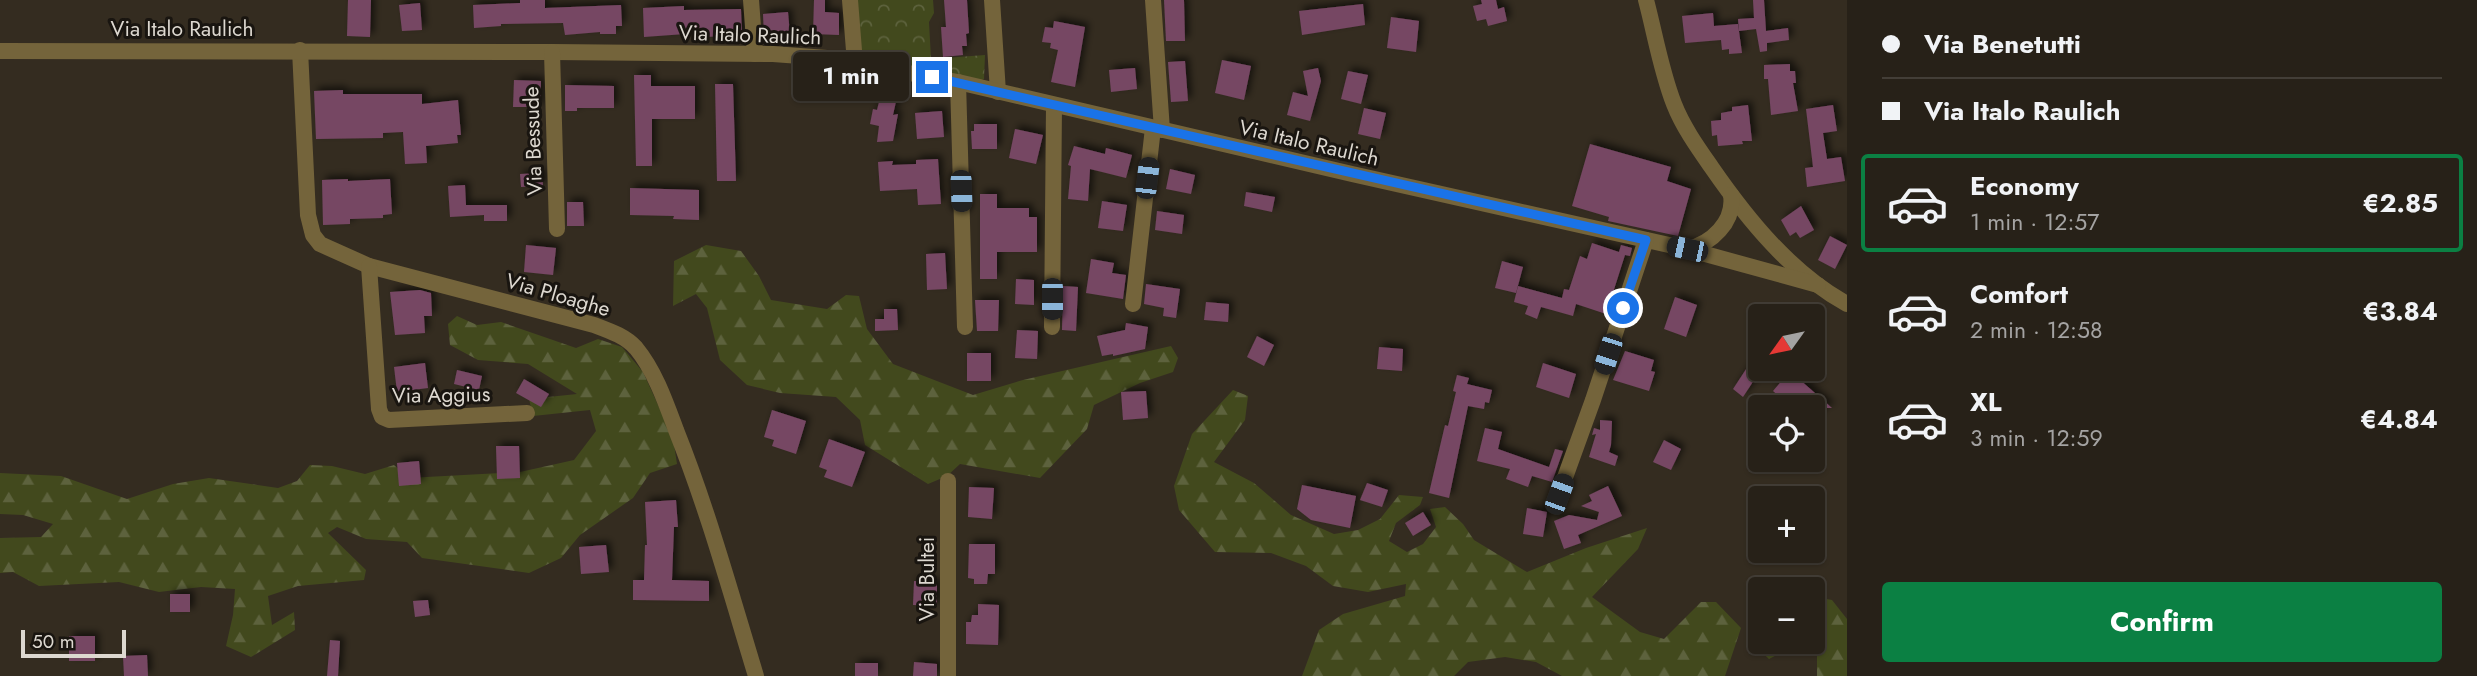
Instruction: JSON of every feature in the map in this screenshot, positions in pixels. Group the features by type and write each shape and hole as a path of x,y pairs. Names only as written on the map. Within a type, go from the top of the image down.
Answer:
{"street":[{"path":"751,0 755,54"},
{"path":"850,0 855,63"},
{"path":"992,0 998,92"},
{"path":"1133,304 1158,129 1153,0"},
{"path":"1646,0 1674,104 1693,140 1731,195 1780,251 1818,285 1847,304"},
{"name":"Via Italo Raulich","path":"0,51 300,50 810,56 958,82 1687,249 1818,285"},
{"name":"Via Ploaghe","path":"300,50 304,168 311,230 320,244 369,266 594,325 622,336 633,345 653,377 681,442 717,547 756,676"},
{"name":"Via Bessude","path":"552,52 557,229"},
{"path":"958,82 965,327"},
{"path":"1052,327 1054,105"},
{"path":"1687,249 1705,243 1720,230 1729,213 1731,195"},
{"path":"1559,494 1646,240"},
{"name":"Via Aggius","path":"369,266 379,410 382,417 389,420 527,413"},
{"name":"Via Bultei","path":"948,481 948,676"}],"green space":[{"path":"854,0 933,0 934,13 929,22 931,59 985,55 984,79 979,81 858,58"},
{"path":"706,245 741,251 759,276 771,300 827,309 846,295 859,296 867,329 893,364 973,395 1023,380 1171,346 1178,358 1173,372 1140,383 1094,405 1087,429 1040,478 960,464 947,476 928,484 865,445 860,420 836,397 780,393 747,385 720,360 707,308 696,294 673,306 674,261"},
{"path":"457,316 477,325 501,322 576,348 598,339 622,347 643,372 673,438 677,464 650,473 633,498 580,535 561,558 529,573 422,558 407,542 366,539 337,527 328,533 366,570 364,580 298,586 268,596 272,625 294,612 295,630 251,657 226,646 235,589 201,587 159,592 119,582 39,586 13,572 0,573 0,538 41,537 53,524 23,515 0,514 0,473 61,476 127,499 173,484 209,478 278,488 297,481 310,465 332,466 365,474 394,465 408,478 520,472 574,460 596,431 590,410 533,416 529,399 577,394 528,364 478,360 450,345 448,324"},
{"path":"1233,390 1248,396 1245,420 1214,462 1254,483 1291,515 1334,534 1358,530 1380,519 1399,495 1423,497 1420,505 1396,523 1389,541 1407,552 1423,544 1436,527 1430,509 1445,507 1463,524 1474,540 1527,572 1586,548 1647,528 1638,549 1592,597 1640,632 1664,639 1701,602 1716,602 1741,628 1725,676 1562,676 1536,662 1505,657 1468,662 1454,676 1302,676 1319,630 1343,614 1405,596 1406,584 1368,592 1333,586 1306,566 1271,553 1215,552 1179,510 1174,486 1192,434"},
{"path":"1825,599 1832,600 1847,619 1847,676 1817,676 1817,654 1825,654"},
{"path":"1764,654 1778,654 1769,659"}],"building":[{"path":"348,0 371,0 370,37 347,36"},
{"path":"520,0 545,0 545,8 621,5 622,26 616,26 616,34 600,32 565,35 563,23 501,24 474,28 473,5 520,3"},
{"path":"814,0 825,0 825,12 839,13 839,35 813,34"},
{"path":"944,0 967,0 969,33 966,34 967,46 962,46 963,55 943,57 941,27 946,27"},
{"path":"1164,0 1184,0 1185,41 1166,41"},
{"path":"1481,0 1496,0 1498,9 1504,7 1507,21 1488,26 1486,19 1477,21 1473,6 1482,4"},
{"path":"1753,0 1764,0 1766,31 1788,28 1789,40 1767,43 1767,51 1760,52 1756,29 1739,31 1738,19 1754,18"},
{"path":"420,3 422,30 402,31 399,5"},
{"path":"1363,4 1365,25 1302,35 1299,11"},
{"path":"684,6 684,10 741,9 742,36 699,37 699,33 644,37 643,8"},
{"path":"788,12 790,35 764,37 763,14"},
{"path":"1713,13 1714,26 1738,24 1742,53 1729,54 1729,49 1722,50 1721,40 1685,43 1682,16"},
{"path":"1391,17 1419,21 1416,52 1387,48"},
{"path":"1054,21 1085,27 1075,87 1051,82 1058,50 1050,48 1051,43 1042,42 1045,27 1053,28"},
{"path":"1222,60 1251,66 1244,100 1215,93"},
{"path":"1185,61 1188,101 1171,102 1168,62"},
{"path":"1790,64 1790,71 1795,71 1796,83 1793,83 1798,111 1771,115 1764,65"},
{"path":"1135,68 1137,89 1111,92 1109,70"},
{"path":"1318,68 1321,81 1310,121 1287,115 1293,92 1308,96 1303,71"},
{"path":"1348,71 1368,75 1361,104 1341,99"},
{"path":"634,75 651,75 651,86 695,86 695,119 652,119 652,166 636,166"},
{"path":"514,80 541,81 540,107 513,107"},
{"path":"715,84 733,84 736,181 717,181"},
{"path":"565,85 614,86 614,108 577,108 577,111 565,111"},
{"path":"343,90 343,94 422,94 422,104 458,100 461,135 457,135 458,143 426,146 427,163 405,164 403,132 383,133 383,138 316,139 314,91"},
{"path":"881,94 897,97 893,115 898,114 893,141 877,142 879,126 870,124 873,109 877,110"},
{"path":"1748,105 1752,141 1718,146 1717,135 1712,136 1711,121 1721,120 1721,113 1732,111 1732,107"},
{"path":"1833,105 1837,131 1823,133 1827,159 1841,157 1845,181 1807,187 1805,168 1813,167 1806,109"},
{"path":"1364,108 1386,113 1380,139 1358,134"},
{"path":"942,111 944,137 917,139 915,113"},
{"path":"974,124 997,124 997,149 972,149 971,131 974,131"},
{"path":"1015,129 1043,135 1036,164 1009,158"},
{"path":"1590,144 1671,167 1667,181 1691,189 1678,236 1608,221 1609,217 1572,206"},
{"path":"1074,146 1105,154 1106,148 1132,155 1126,178 1090,169 1088,201 1068,199 1071,166 1068,165"},
{"path":"938,159 941,204 918,205 917,189 880,191 878,162 893,161 892,165 916,164 916,160"},
{"path":"1170,169 1195,175 1191,194 1166,189"},
{"path":"542,173 543,186 521,187 520,174"},
{"path":"390,179 392,214 383,215 383,218 350,219 350,224 323,225 322,180"},
{"path":"465,185 466,205 507,205 507,221 484,221 484,215 450,217 448,186"},
{"path":"630,188 699,190 699,220 673,219 674,216 630,215"},
{"path":"1246,192 1275,197 1272,212 1244,206"},
{"path":"980,194 997,194 997,208 1029,208 1029,217 1037,217 1037,252 997,252 997,279 980,279"},
{"path":"1102,201 1127,205 1123,231 1098,228"},
{"path":"567,202 583,202 584,226 567,226"},
{"path":"1801,206 1814,230 1800,238 1796,232 1790,236 1781,220"},
{"path":"1157,211 1184,215 1182,234 1155,230"},
{"path":"1830,236 1847,245 1835,269 1818,260"},
{"path":"1592,243 1619,252 1621,245 1632,248 1630,256 1625,255 1610,302 1613,303 1609,315 1576,304 1573,316 1541,307 1537,319 1525,314 1528,306 1514,302 1518,286 1562,298 1564,289 1569,290 1580,256 1587,259"},
{"path":"526,245 556,248 553,275 524,272"},
{"path":"945,253 947,289 927,290 926,254"},
{"path":"1091,259 1114,263 1112,273 1126,275 1123,299 1086,293"},
{"path":"1502,261 1523,267 1516,293 1495,288"},
{"path":"1016,279 1034,280 1034,305 1015,304"},
{"path":"1146,284 1180,289 1176,318 1163,316 1164,308 1144,304"},
{"path":"1063,286 1078,287 1076,331 1062,330"},
{"path":"420,290 431,293 432,316 424,316 425,333 395,335 390,292"},
{"path":"1675,297 1697,305 1686,337 1664,329"},
{"path":"975,300 999,300 998,331 977,331"},
{"path":"1206,302 1229,304 1228,322 1204,320"},
{"path":"884,309 897,309 898,330 875,331 875,319 884,319"},
{"path":"1126,323 1148,327 1145,349 1102,356 1097,336 1125,330"},
{"path":"1017,330 1038,331 1037,359 1015,358"},
{"path":"1257,336 1274,345 1264,366 1247,357"},
{"path":"1379,347 1403,349 1402,371 1377,369"},
{"path":"1625,351 1654,360 1651,371 1655,372 1649,391 1613,380"},
{"path":"967,353 991,353 991,381 967,381"},
{"path":"425,363 428,388 397,392 394,367"},
{"path":"1543,363 1576,374 1569,398 1536,387"},
{"path":"1748,366 1748,382 1753,382 1743,397 1733,389"},
{"path":"457,370 482,376 479,390 454,384"},
{"path":"1457,375 1469,378 1467,384 1492,390 1489,403 1485,402 1484,409 1468,406 1449,498 1429,493 1445,425 1448,426"},
{"path":"524,379 549,394 541,407 516,393"},
{"path":"1781,382 1802,382 1817,395 1777,395 1773,391"},
{"path":"1146,391 1148,418 1123,420 1121,392"},
{"path":"772,410 806,421 796,454 772,446 774,440 764,437"},
{"path":"1600,420 1612,421 1609,452 1618,456 1615,466 1589,457 1596,434 1592,435 1594,428 1600,430"},
{"path":"1485,428 1502,432 1498,449 1549,467 1555,449 1563,451 1552,482 1532,476 1528,487 1506,479 1510,469 1477,461"},
{"path":"829,439 865,452 852,487 824,477 827,470 819,467"},
{"path":"1664,440 1681,449 1671,470 1653,462"},
{"path":"496,446 519,446 520,478 497,479"},
{"path":"419,461 421,484 399,486 397,463"},
{"path":"1367,483 1388,490 1382,507 1360,500"},
{"path":"1302,485 1356,496 1350,528 1311,520 1297,509"},
{"path":"1608,486 1622,516 1578,535 1581,543 1564,549 1554,521 1569,515 1597,520 1599,512 1581,506 1592,501 1589,495"},
{"path":"969,487 994,488 992,519 968,517"},
{"path":"676,500 678,527 674,527 672,580 709,581 709,601 633,600 633,580 644,580 647,545 645,502"},
{"path":"1527,508 1547,512 1543,537 1523,534"},
{"path":"1423,512 1431,525 1413,536 1405,523"},
{"path":"969,544 995,544 995,574 988,574 987,584 974,584 974,579 968,578"},
{"path":"606,545 609,572 581,574 579,547"},
{"path":"914,581 937,582 937,606 913,605"},
{"path":"170,594 190,594 190,612 170,612"},
{"path":"428,600 430,615 415,617 413,601"},
{"path":"978,604 999,605 998,645 966,644 966,622 971,622 972,615 978,615"},
{"path":"69,636 95,636 95,661 69,661"},
{"path":"330,640 340,641 338,676 327,676"},
{"path":"147,655 148,676 124,676 123,656"},
{"path":"914,662 937,664 937,676 913,676"},
{"path":"855,663 878,663 878,676 855,676"}],"route":[{"path":"932,77 1646,240 1623,308"}]}
